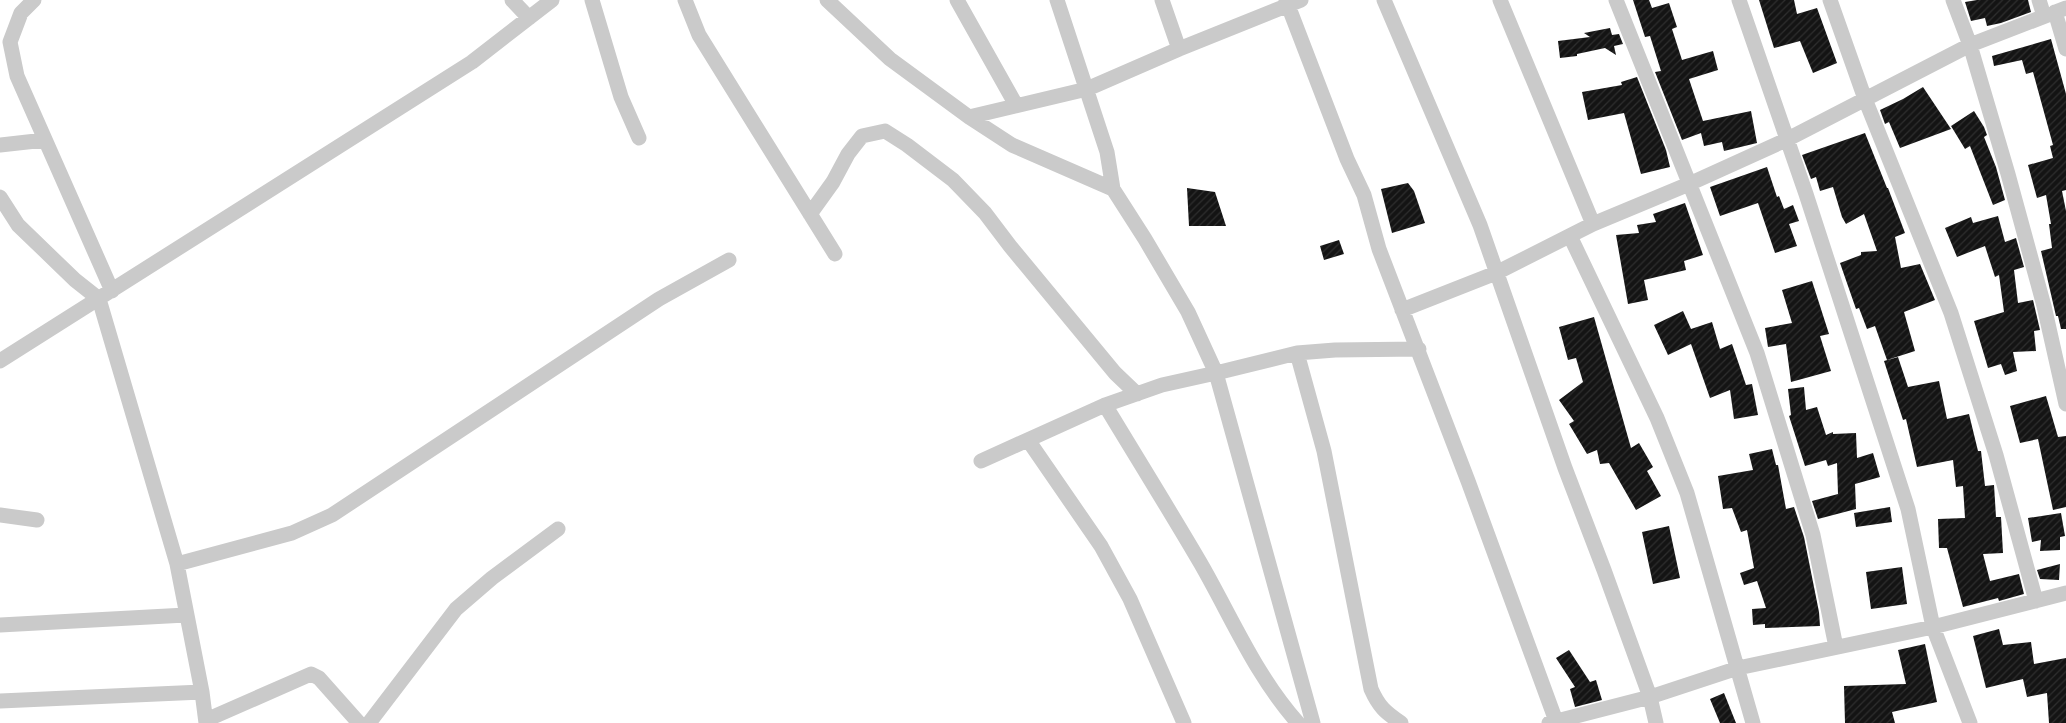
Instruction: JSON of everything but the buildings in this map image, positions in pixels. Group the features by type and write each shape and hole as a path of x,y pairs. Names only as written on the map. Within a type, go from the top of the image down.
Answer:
{"street":[{"path":"34,0 21,13 10,42 16,76 112,291"},
{"path":"512,0 529,18"},
{"path":"0,361 472,62 552,0"},
{"path":"592,0 621,97 639,138"},
{"path":"685,0 699,35 834,254"},
{"path":"827,0 890,59 969,117 1012,145 1113,189"},
{"path":"958,0 1016,105"},
{"path":"1057,0 1107,152 1113,189 1188,312 1216,373 1312,723"},
{"path":"1162,0 1179,49"},
{"path":"1384,0 1480,225 1496,274 1650,697 1656,723"},
{"path":"1500,0 1593,224"},
{"path":"1616,0 1757,354 1813,534 1836,647"},
{"path":"1738,0 1806,194 1908,509 1933,627 1970,723"},
{"path":"1830,0 1864,99 1951,314 1996,455 2036,601"},
{"path":"1952,0 1970,45 2044,306 2066,404"},
{"path":"2039,0 2055,12 2066,49"},
{"path":"969,117 1087,89 1292,2 1347,160 1364,194 1379,249 1402,310 1419,348 1560,722 1650,697 1738,668 1933,627 2066,594"},
{"path":"1402,310 1496,274 1593,224 1689,184 1786,140 1970,45 2055,12"},
{"path":"810,214 833,182 848,154 862,136 885,131 907,145 953,180 986,213 1010,246 1115,372 1137,394"},
{"path":"0,145 45,140"},
{"path":"0,198 18,225 75,280 99,299 177,564 206,721 311,674 319,678 359,723"},
{"path":"1570,236 1657,418 1684,484 1754,723"},
{"path":"177,564 292,533 332,515 659,299 729,260"},
{"path":"981,461 1106,404 1162,385 1297,353 1419,348"},
{"path":"1297,353 1324,451 1372,689 1378,704 1386,713 1401,723"},
{"path":"1106,404 1202,565 1263,680 1280,704 1298,723"},
{"path":"1028,440 1101,546 1130,599 1184,723"},
{"path":"0,515 37,520"},
{"path":"369,723 456,609 492,578 558,529"},
{"path":"0,625 186,615"},
{"path":"0,701 202,692"}]}
